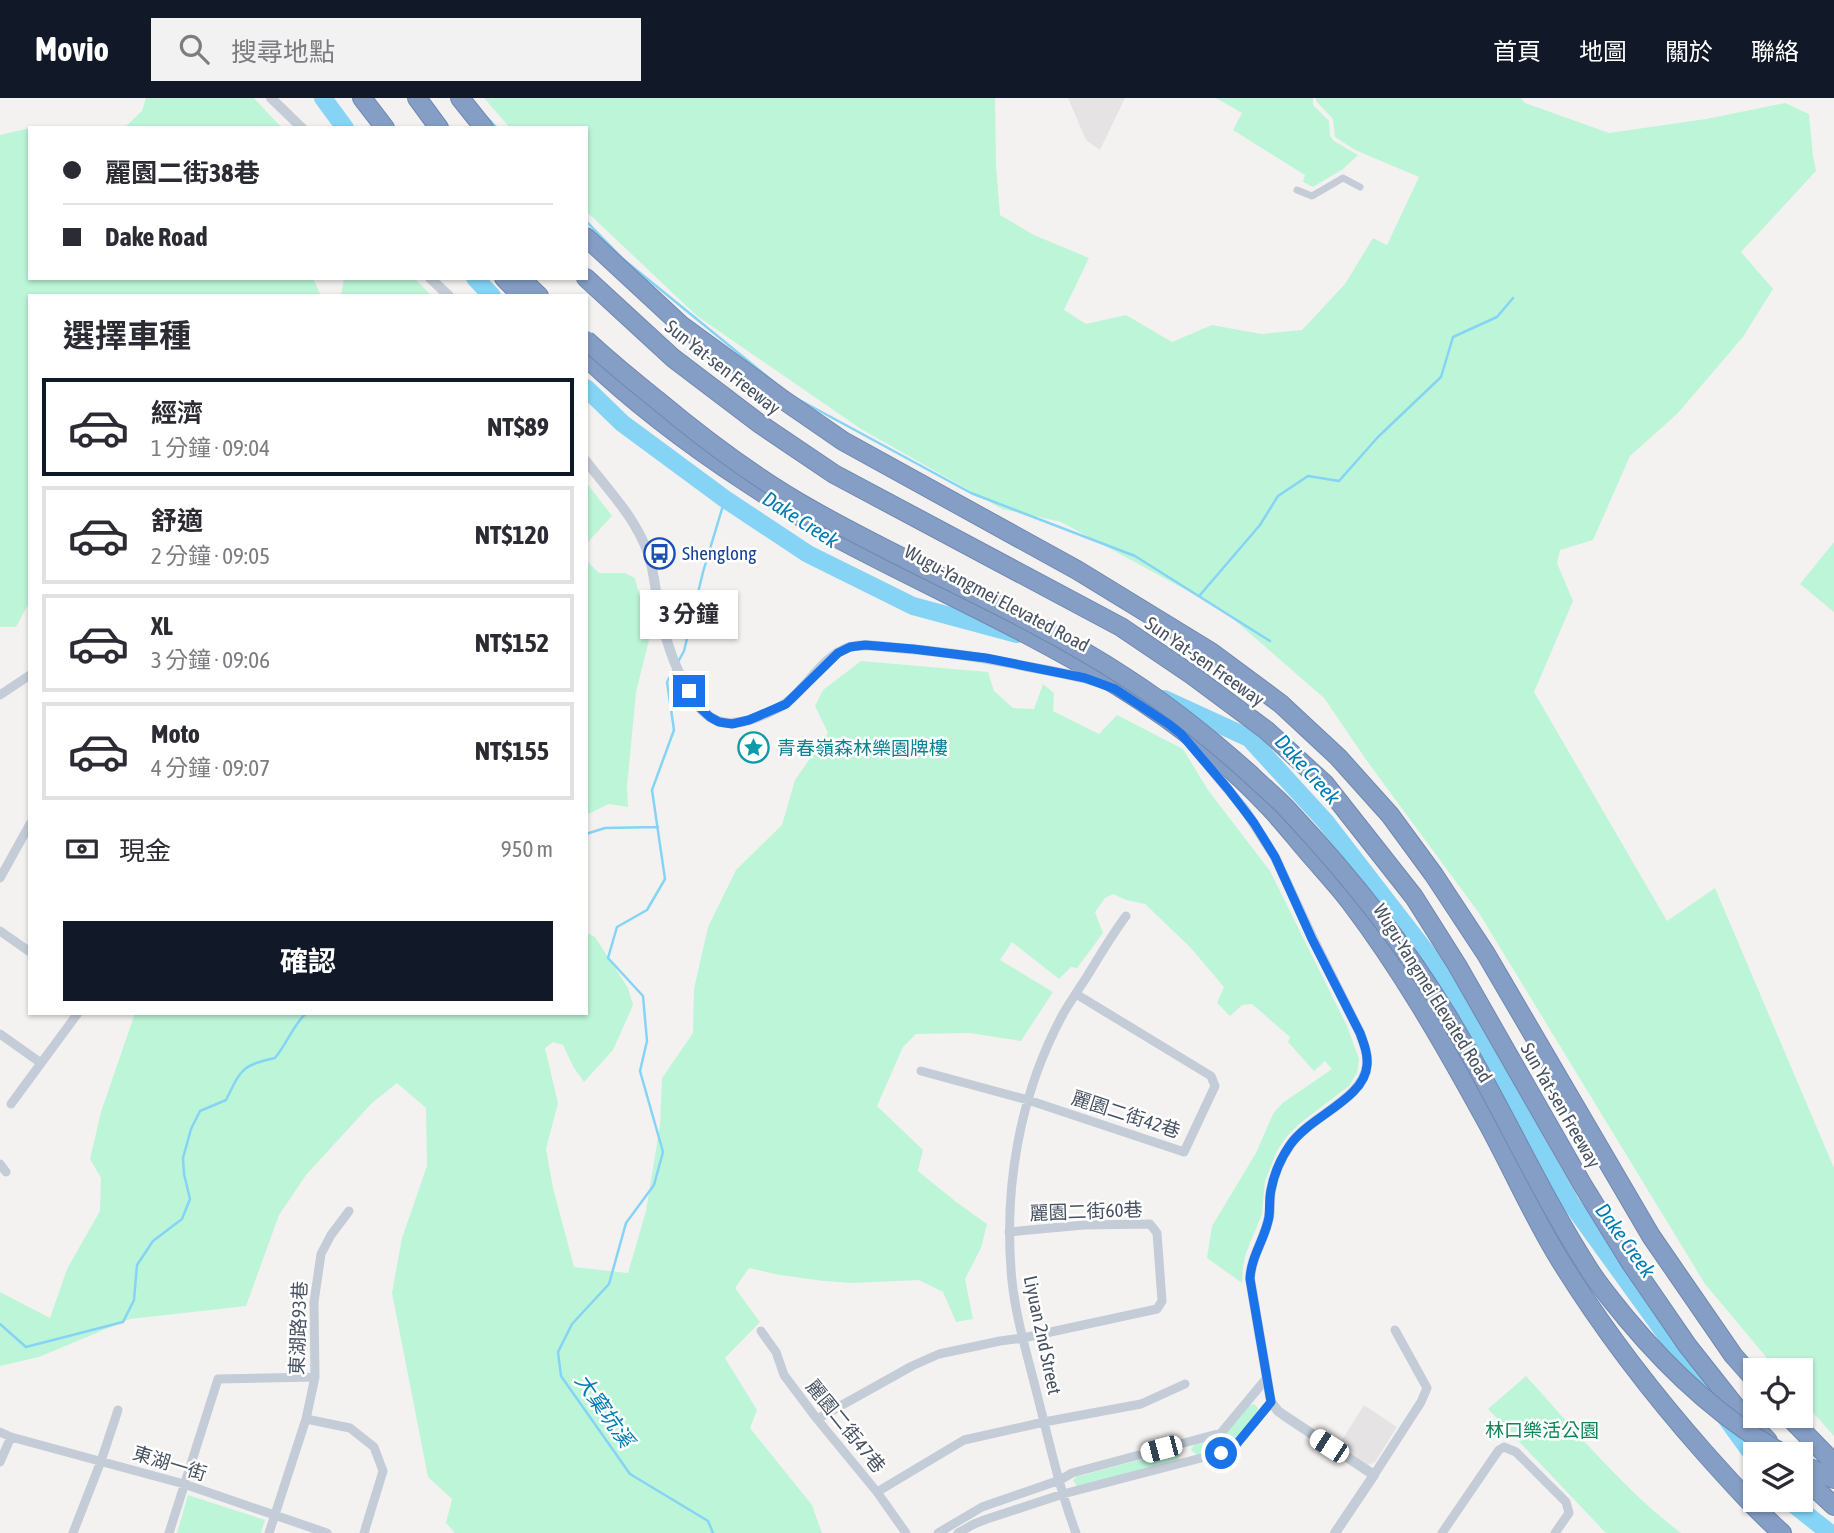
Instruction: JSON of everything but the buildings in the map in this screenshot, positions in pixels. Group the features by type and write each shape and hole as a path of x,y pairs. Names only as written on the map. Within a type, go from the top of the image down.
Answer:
{"highway":[{"path":"348,98 369,126"},
{"path":"362,98 383,126"},
{"path":"417,98 438,126"},
{"path":"460,98 482,126"},
{"name":"Sun Yat-sen Freeway","path":"588,239 681,325 785,401 843,440 1077,570 1211,652 1281,704 1338,757 1390,815 1434,875 1486,954 1651,1236 1743,1366"},
{"path":"506,280 520,294"},
{"path":"522,280 537,294"},
{"name":"Sun Yat-sen Freeway","path":"588,280 673,358 760,424 834,474 1121,627 1266,730 1325,784 1414,897 1457,965 1582,1184 1630,1262 1687,1345 1739,1411 1770,1442"},
{"name":"Wugu-Yangmei Elevated Road","path":"588,342 704,440 811,510 1046,632 1123,676 1181,716 1276,798 1364,898 1420,971 1563,1226 1609,1297 1652,1348 1688,1384 1723,1414 1763,1442"},
{"name":"Wugu-Yangmei Elevated Road","path":"588,359 642,407 697,450 784,507 855,548 1032,636 1116,685 1174,723 1225,764 1267,804 1350,902 1388,955 1486,1119 1530,1208 1559,1259 1606,1329 1633,1367 1694,1441 1731,1483 1782,1533"},
{"path":"1800,1428 1834,1462"},
{"path":"1813,1469 1834,1479"},
{"path":"1813,1486 1834,1506"}],"street":[{"path":"271,98 300,126"},
{"path":"1297,190 1312,196 1343,178 1360,187"},
{"path":"432,280 447,294"},
{"path":"588,463 633,521 649,556 671,653 698,706 719,722 732,724 749,720 786,704 827,662 850,647 865,645 986,658 1060,673 1115,689 1170,725 1228,789 1263,835 1275,857 1366,1049 1367,1065 1357,1089 1301,1131 1275,1174 1269,1217 1253,1258 1250,1279 1266,1379 1271,1402 1278,1411 1374,1475"},
{"path":"0,695 28,676"},
{"path":"0,878 26,837"},
{"name":"Liyuan 2nd Street","path":"1076,1533 1063,1494 1017,1315 1009,1232 1011,1193 1021,1124 1046,1050 1063,1014 1126,916"},
{"path":"0,931 28,951"},
{"name":"麗園二街42巷","path":"1028,1100 1184,1152 1215,1086 1211,1076 1076,994"},
{"path":"11,1104 77,1015"},
{"path":"0,1034 41,1063"},
{"path":"921,1071 1028,1100"},
{"name":"東湖路93巷","path":"269,1533 306,1419 315,1377 314,1302 321,1254 349,1211"},
{"name":"麗園二街60巷","path":"1009,1232 1084,1225 1150,1224 1157,1233 1162,1301 1157,1308 1023,1338"},
{"path":"1335,1533 1422,1402 1427,1388 1395,1330"},
{"name":"麗園二街47巷","path":"761,1331 775,1352 784,1375 877,1492 964,1440 1141,1404 1185,1384"},
{"path":"817,1419 912,1366 939,1354 1023,1338"},
{"path":"169,1533 218,1379 315,1377"},
{"path":"938,1533 982,1507 1023,1494 1072,1473 1225,1430 1266,1379"},
{"path":"958,1533 974,1524 1063,1494 1228,1451 1271,1402"},
{"path":"73,1533 118,1410"},
{"path":"306,1419 350,1427 374,1447 383,1471 364,1533"},
{"name":"東湖一街","path":"0,1432 184,1485 327,1533"},
{"path":"0,1462 11,1437"},
{"path":"1183,1443 1187,1461"},
{"path":"1442,1533 1499,1450 1504,1447 1516,1451 1566,1502 1569,1513 1555,1533"},
{"path":"877,1492 906,1533"},
{"path":"1023,1494 1027,1506"}],"shaded area":[{"path":"1068,98 1125,98 1100,150 1086,140"},
{"path":"1364,1405 1397,1427 1375,1462 1368,1465 1339,1445"}],"green space":[{"path":"146,98 254,98 280,126 126,126 142,111"},
{"path":"484,98 995,98 1000,215 1034,235 1089,258 1064,310 1086,324 1126,315 1172,342 1212,325 1261,334 1302,330 1345,284 1373,238 1387,245 1419,177 1355,150 1335,137 1333,119 1316,98 1521,98 1525,103 1609,133 1706,119 1785,103 1809,114 1816,171 1741,252 1773,289 1743,337 1678,413 1630,456 1593,540 1560,550 1557,563 1573,601 1534,692 1667,921 1715,888 1834,1168 1834,1436 1813,1412 1813,1358 1767,1358 1705,1284 1479,913 1324,698 1223,610 1061,522 1002,509 861,429 697,316 588,213 588,126 508,126"},
{"path":"1216,98 1313,98 1313,105 1329,121 1330,136 1358,155 1343,169 1313,187 1303,182 1305,175 1233,130 1242,113"},
{"path":"28,128 28,280 314,280 320,294 28,294 28,605 16,627 0,627 0,135"},
{"path":"344,280 416,280 430,294 341,294"},
{"path":"588,485 612,516 588,542"},
{"path":"1834,542 1834,612 1800,584"},
{"path":"588,562 599,573 625,573 635,578 650,636 636,692 627,787 628,807 609,804 588,814"},
{"path":"861,661 988,672 994,691 1013,708 1034,709 1043,684 1054,693 1053,711 1099,734 1117,715 1183,749 1208,790 1270,871 1347,1026 1359,1059 1357,1073 1349,1086 1299,1124 1277,1151 1265,1181 1262,1214 1246,1253 1242,1283 1207,1258 1212,1226 1256,1153 1274,1112 1332,1069 1325,1061 1314,1071 1288,1042 1290,1037 1252,1004 1242,1005 1230,1016 1217,1003 1224,987 1190,947 1145,904 1113,894 1105,898 1095,912 1103,933 1077,968 1071,967 1059,979 1012,942 1000,960 1053,992 1021,1041 970,1033 916,1034 903,1047 877,1106 923,1150 918,1171 987,1224 981,1248 965,1279 973,1319 956,1322 943,1292 919,1280 852,1283 780,1275 749,1268 735,1288 760,1322 725,1358 757,1410 750,1428 812,1505 822,1533 455,1533 446,1523 452,1499 428,1477 392,1293 402,1238 427,1166 426,1108 397,1083 372,1103 306,1175 279,1215 246,1306 130,1319 39,1357 0,1366 0,1292 50,1318 67,1269 100,1211 101,1178 90,1159 101,1112 134,1015 588,1015 588,933 595,937 628,988 633,1005 613,1050 584,1082 563,1045 553,1042 545,1048 558,1103 546,1149 553,1188 574,1267 628,1273 646,1211 660,1125 662,1078 693,1033 694,989 708,927 736,870 782,825 795,780 828,733 815,706 823,690"},
{"name":"林口樂活公園","path":"1526,1376 1639,1498 1681,1533 1605,1532 1488,1409"},
{"path":"1254,1404 1258,1408 1257,1413 1234,1443 1197,1455 1192,1451 1195,1444 1224,1436 1249,1406"},
{"path":"1176,1450 1180,1453 1177,1461 1077,1487 1073,1480 1076,1477"},
{"path":"188,1495 265,1520 261,1533 177,1533"}],"waterway":[{"name":"Dake Creek","path":"323,98 344,126"},
{"path":"487,118 495,126"},
{"path":"588,223 623,259 780,387"},
{"name":"Dake Creek","path":"477,280 490,294"},
{"path":"1200,595 1260,525 1278,496 1308,476 1339,481 1378,437 1441,377 1453,337 1497,317 1513,298"},
{"name":"Dake Creek","path":"588,390 622,423 725,499 808,554 913,606 1017,634"},
{"path":"794,397 971,493 1135,556 1270,641"},
{"name":"大窠坑溪","path":"678,662 684,651 703,572 725,499"},
{"name":"大窠坑溪","path":"673,671 667,682 674,730 652,790 665,879 647,910 617,927 608,958 643,996 647,1041 640,1071 663,1152 654,1185 626,1223 609,1284 572,1324 558,1352 561,1376 630,1474 708,1521 713,1533"},
{"name":"Dake Creek","path":"1164,699 1249,738 1325,821 1440,970 1570,1202 1743,1442"},
{"name":"大窠坑溪","path":"588,833 605,828 658,827"},
{"name":"大窠坑溪","path":"0,1324 26,1347 123,1322 134,1300 137,1265 153,1241 182,1219 190,1199 183,1158 191,1129 200,1111 226,1100 243,1070 255,1063 275,1058 304,1015"},
{"name":"Dake Creek","path":"1803,1512 1830,1533"}],"place":[{"name":"Shenglong","path":"659,553"},
{"name":"青春嶺森林樂園牌樓","path":"754,748"}],"route":[{"path":"689,691 698,706 719,722 732,724 749,720 786,704 838,653 850,647 865,645 986,658 1085,678 1115,689 1181,734 1263,835 1360,1033 1366,1049 1367,1065 1357,1089 1301,1131 1275,1174 1269,1217 1253,1258 1250,1279 1271,1402 1235,1446 1221,1453"}]}
